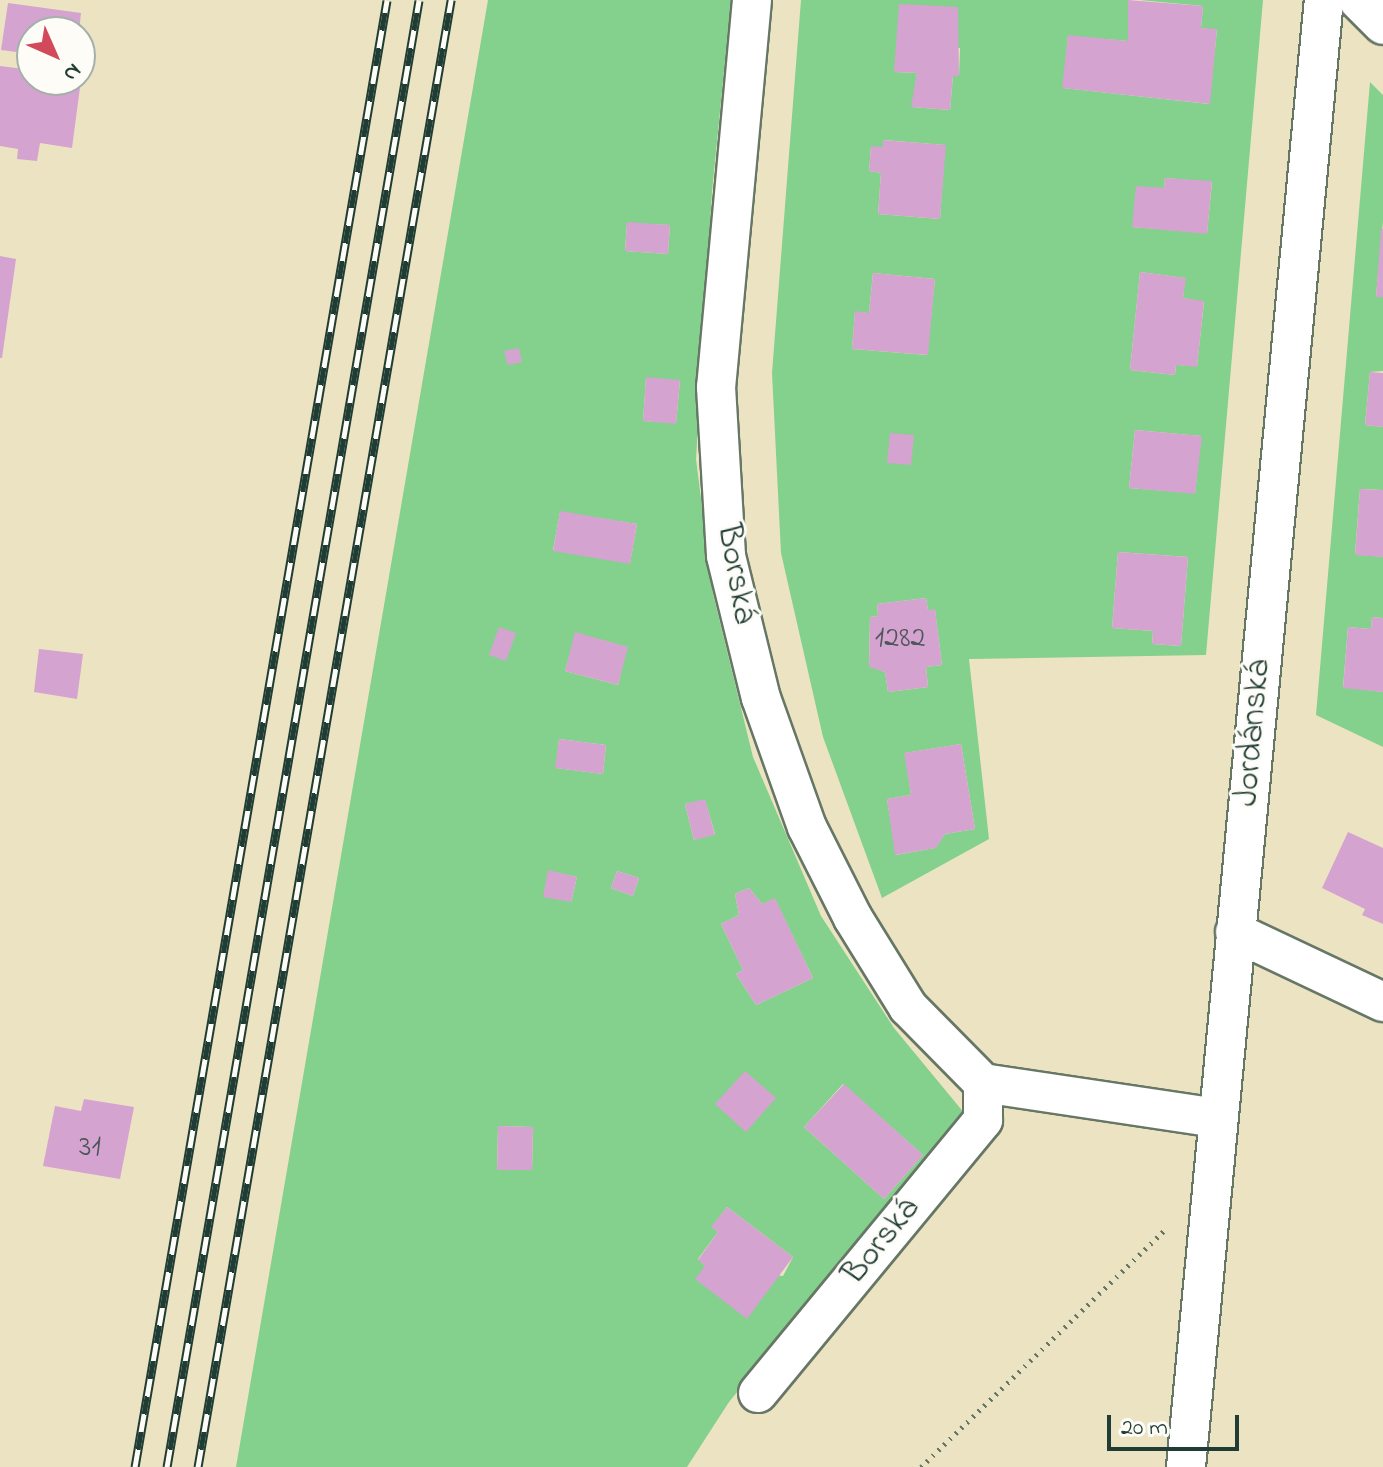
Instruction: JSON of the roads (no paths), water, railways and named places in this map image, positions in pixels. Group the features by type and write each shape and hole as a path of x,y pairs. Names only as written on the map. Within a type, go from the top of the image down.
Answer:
{"street":[{"name":"Borská","path":"752,0 716,387 726,556 761,698 814,841 908,1007 983,1083 983,1120 758,1393"},
{"name":"Jordánská","path":"1186,1467 1324,0"},
{"path":"1358,0 1383,25"},
{"path":"1235,932 1383,1002"},
{"path":"983,1083 1217,1118"}],"railway":[{"path":"135,1467 387,0"},
{"path":"167,1467 419,0"},
{"path":"198,1467 451,0"}]}
